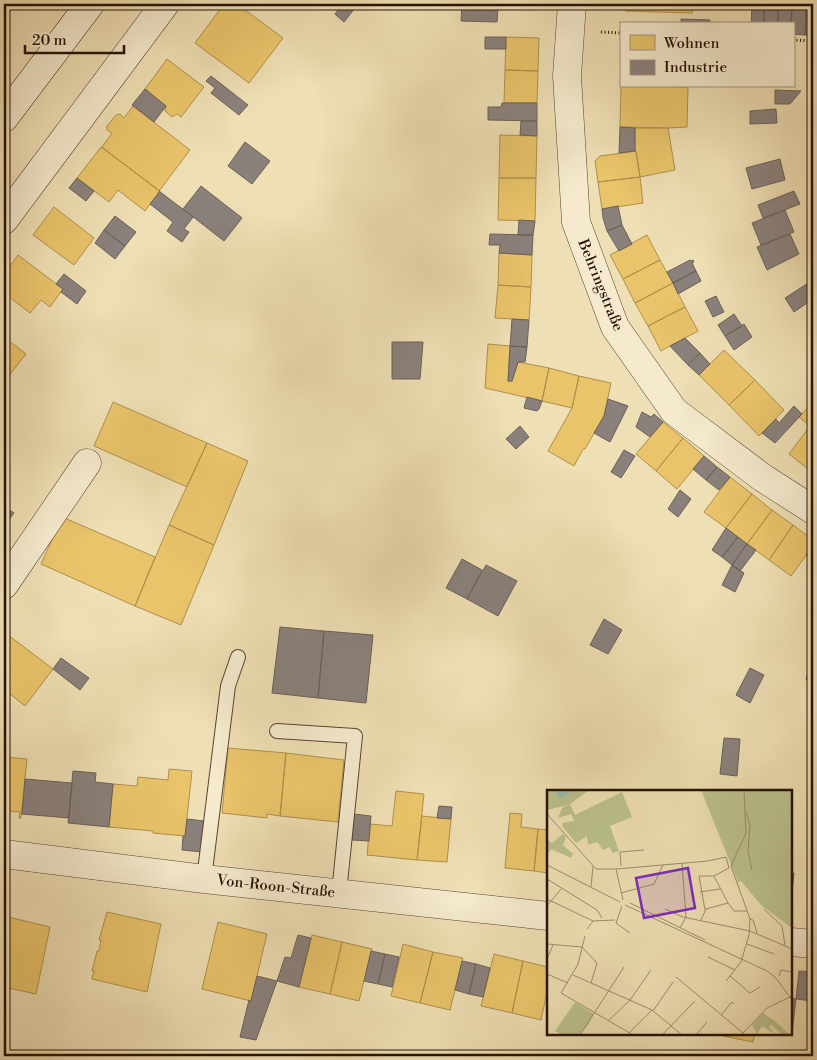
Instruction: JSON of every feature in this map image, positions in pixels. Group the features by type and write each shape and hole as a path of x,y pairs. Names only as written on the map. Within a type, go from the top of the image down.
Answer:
{"street":[{"path":"4,118 90,4"},
{"path":"4,220 165,4"},
{"name":"Behringstraße","path":"572,4 566,76 576,222 616,327 674,411 763,478 813,510"},
{"path":"4,584 87,463"},
{"name":"Von-Roon-Straße","path":"4,854 204,879 547,916"},
{"path":"792,942 813,944"}],"lane":[{"path":"204,879 228,686 238,657"},
{"path":"278,731 355,736 339,893"}],"path":[{"path":"794,40 813,41"}],"building: Wohnen":[{"path":"224,4 237,4 283,38 249,83 195,43"},
{"path":"466,4 525,4 525,8 466,6"},
{"path":"626,4 693,4 692,13 626,11"},
{"path":"506,37 539,38 538,71 505,70"},
{"path":"167,59 204,87 181,117 177,114 172,117 165,111 166,106 145,89"},
{"path":"505,70 538,71 537,103 504,103"},
{"path":"621,88 688,88 687,127 620,127"},
{"path":"133,106 190,150 159,191 102,147 112,133 107,130 107,126 116,115 120,114 124,118"},
{"path":"635,128 668,128 675,170 640,177 635,151"},
{"path":"500,135 537,136 536,178 499,178"},
{"path":"101,147 160,191 145,211 118,190 109,202 77,178"},
{"path":"636,151 640,177 598,182 595,161 600,156"},
{"path":"640,177 643,203 602,209 598,182"},
{"path":"499,178 536,178 535,221 498,220"},
{"path":"54,207 94,238 74,265 33,235"},
{"path":"647,235 660,260 623,279 610,255"},
{"path":"499,253 532,255 531,287 498,285"},
{"path":"18,255 63,289 50,307 41,300 30,313 4,293 4,274"},
{"path":"660,260 673,283 635,303 623,279"},
{"path":"673,283 685,307 648,326 635,303"},
{"path":"498,285 531,287 529,320 495,318"},
{"path":"685,307 698,331 661,351 648,326"},
{"path":"4,337 26,354 4,382"},
{"path":"488,344 510,346 508,381 512,381 518,362 549,368 542,401 485,388"},
{"path":"724,350 755,380 729,405 699,375"},
{"path":"549,368 579,376 572,408 542,401"},
{"path":"579,376 611,383 604,416 574,466 548,451 572,408"},
{"path":"755,380 784,410 759,436 729,405"},
{"path":"113,402 207,443 187,487 94,446"},
{"path":"813,402 813,473 789,454 810,426 799,417"},
{"path":"663,422 683,438 656,471 636,454"},
{"path":"683,438 704,456 677,489 656,471"},
{"path":"207,443 248,461 214,545 169,525"},
{"path":"730,477 752,494 726,528 704,512"},
{"path":"752,494 772,510 747,544 726,528"},
{"path":"772,510 793,525 769,560 747,544"},
{"path":"62,517 155,557 135,606 41,564"},
{"path":"169,525 214,545 181,625 135,606"},
{"path":"793,525 813,540 813,546 791,576 769,560"},
{"path":"4,632 53,669 25,706 4,689"},
{"path":"228,748 286,753 280,816 267,814 267,818 222,813"},
{"path":"286,753 344,760 338,822 280,816"},
{"path":"4,757 27,759 21,818 19,818 20,812 4,811"},
{"path":"169,769 192,771 185,836 109,827 113,784 137,786 138,777 168,780"},
{"path":"396,791 424,794 417,860 367,855 370,824 392,826"},
{"path":"510,813 522,814 521,827 538,829 534,871 505,868"},
{"path":"422,816 451,819 447,862 417,860"},
{"path":"538,829 547,830 547,873 534,871"},
{"path":"107,912 161,924 147,992 92,979 94,971 92,971 97,951 99,951 101,940 99,940"},
{"path":"4,916 50,927 36,994 4,987"},
{"path":"218,922 267,934 251,1001 202,989"},
{"path":"312,935 342,942 330,994 299,987"},
{"path":"342,942 372,949 359,1001 330,994"},
{"path":"403,944 433,952 420,1003 391,996"},
{"path":"433,952 463,958 450,1010 420,1003"},
{"path":"494,954 523,961 512,1013 481,1006"},
{"path":"523,961 547,967 547,993 541,1020 512,1013"},
{"path":"724,1035 755,1035 753,1042"}],"building: Industrie":[{"path":"343,4 358,4 344,22 335,14"},
{"path":"462,4 466,6 498,7 497,22 461,21"},
{"path":"752,7 764,7 764,22 751,22"},
{"path":"764,7 778,7 778,22 764,22"},
{"path":"778,7 792,8 791,22 778,22"},
{"path":"792,8 806,8 805,35 794,34 794,22 791,22"},
{"path":"806,8 813,8 813,35 805,35"},
{"path":"681,19 710,20 710,22 681,22"},
{"path":"485,37 506,37 506,49 485,49"},
{"path":"211,76 248,105 239,115 211,93 215,88 206,81"},
{"path":"145,89 166,106 154,122 132,105"},
{"path":"775,90 801,91 790,104 775,104"},
{"path":"502,103 537,103 537,121 488,120 488,107 501,107"},
{"path":"776,109 777,123 750,124 750,111"},
{"path":"521,121 537,121 537,136 520,135"},
{"path":"620,127 635,128 635,151 619,153"},
{"path":"245,142 270,161 252,184 228,166"},
{"path":"780,159 785,180 752,189 746,168"},
{"path":"77,178 94,191 86,201 69,188"},
{"path":"201,186 242,218 224,241 183,209"},
{"path":"160,191 193,217 184,229 189,232 182,242 167,231 173,222 150,204"},
{"path":"794,191 800,204 763,218 758,205"},
{"path":"618,206 622,225 607,231 602,209"},
{"path":"785,210 794,232 761,245 752,223"},
{"path":"115,216 136,232 125,246 104,230"},
{"path":"519,220 535,221 533,235 518,235"},
{"path":"622,225 632,244 619,251 607,231"},
{"path":"104,230 125,246 115,259 95,243"},
{"path":"490,234 533,235 532,255 499,253 500,245 489,245"},
{"path":"790,234 799,254 767,270 757,247"},
{"path":"693,260 694,262 692,263 696,271 673,283 667,272"},
{"path":"696,271 701,281 678,294 673,283"},
{"path":"64,274 86,291 77,304 61,292 63,289 56,284"},
{"path":"813,280 813,299 794,312 785,298"},
{"path":"716,296 724,312 713,317 705,301"},
{"path":"734,314 742,326 725,336 718,325"},
{"path":"512,319 529,320 527,347 510,346"},
{"path":"744,324 752,337 734,350 725,336"},
{"path":"685,338 700,353 688,365 670,346"},
{"path":"392,342 423,342 420,379 392,379"},
{"path":"510,346 527,347 525,362 518,362 512,381 508,381"},
{"path":"700,353 710,364 699,375 688,365"},
{"path":"813,382 813,395 807,388"},
{"path":"527,397 542,401 537,411 524,408"},
{"path":"608,399 628,406 610,442 594,433 604,416"},
{"path":"794,406 802,414 775,443 762,433 776,419 779,423"},
{"path":"642,412 651,417 654,414 663,422 650,437 636,427"},
{"path":"520,426 529,437 516,449 506,439"},
{"path":"624,450 635,456 621,478 611,472"},
{"path":"704,456 717,467 706,480 693,469"},
{"path":"717,467 730,477 719,490 706,480"},
{"path":"680,490 691,499 678,517 668,509"},
{"path":"4,506 14,513 4,526"},
{"path":"726,528 738,537 722,557 712,550"},
{"path":"738,537 747,544 732,565 722,557"},
{"path":"747,544 756,550 740,571 732,565"},
{"path":"813,546 813,559 806,555"},
{"path":"462,559 482,570 467,599 446,588"},
{"path":"486,565 517,581 498,616 467,599"},
{"path":"732,565 744,573 735,592 722,585"},
{"path":"604,619 622,630 608,654 590,645"},
{"path":"280,627 324,631 318,698 272,693"},
{"path":"324,631 373,635 366,703 318,698"},
{"path":"61,658 89,678 80,690 53,669"},
{"path":"813,660 813,682 806,679"},
{"path":"750,668 764,675 750,703 736,695"},
{"path":"724,738 740,739 737,776 720,774"},
{"path":"73,771 96,773 95,782 113,784 109,827 68,823"},
{"path":"25,779 72,783 69,818 22,814"},
{"path":"439,806 452,807 451,819 437,818"},
{"path":"354,814 371,816 369,841 352,840"},
{"path":"187,819 204,821 202,852 182,850"},
{"path":"792,873 794,873 792,892"},
{"path":"298,935 311,938 299,987 277,981 285,957 291,958"},
{"path":"371,951 385,954 378,984 364,981"},
{"path":"385,954 399,957 392,987 378,984"},
{"path":"462,961 476,964 469,994 455,990"},
{"path":"476,964 490,968 483,997 469,994"},
{"path":"799,971 813,972 812,1001 796,999"},
{"path":"257,976 277,981 256,1040 240,1037"},
{"path":"792,998 796,999 792,1033"}]}
